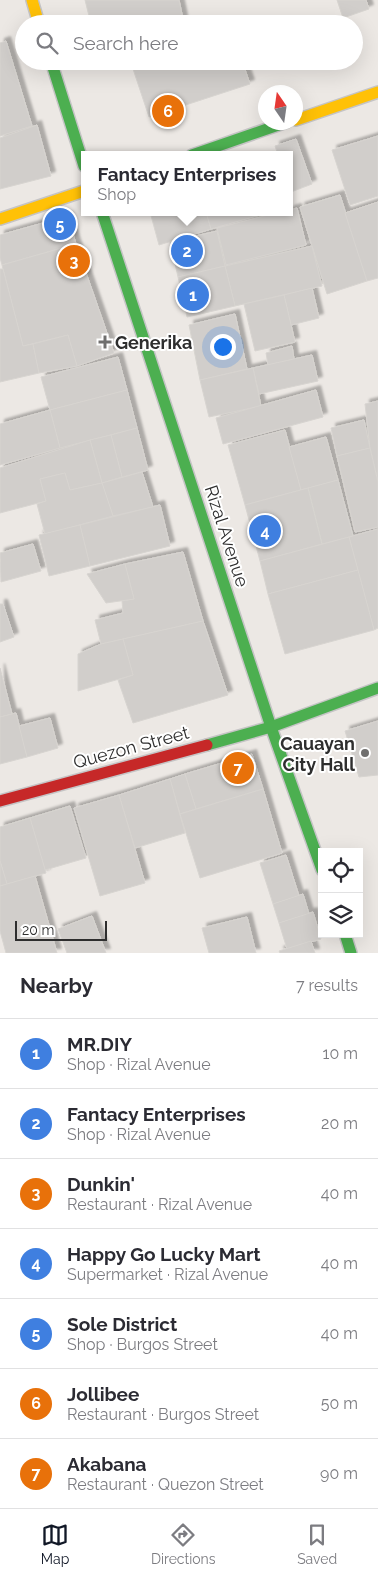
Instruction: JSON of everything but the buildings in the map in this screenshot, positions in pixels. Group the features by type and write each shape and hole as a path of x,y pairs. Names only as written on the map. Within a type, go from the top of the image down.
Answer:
{"main road":[{"path":"32,0 36,15"},
{"path":"54,70 81,156"},
{"path":"303,118 378,92"},
{"path":"204,151 264,130"},
{"path":"0,219 81,192"},
{"name":"Rizal Avenue","path":"103,216 271,726 318,859"},
{"name":"Quezon Street","path":"0,801 271,726 378,688"},
{"path":"346,938 351,953"}],"traffic: fast":[{"path":"54,70 81,156"},
{"path":"204,151 264,130"},
{"path":"103,216 271,727 318,859"},
{"path":"207,745 271,727 378,688"},
{"path":"346,938 351,953"}],"traffic: slow":[{"path":"32,0 36,15"},
{"path":"303,118 378,92"},
{"path":"0,219 81,192"}],"traffic: jam":[{"path":"0,801 207,745"}],"place":[{"name":"Jollibee","path":"168,111"},
{"name":"Sole District","path":"60,224"},
{"name":"Fantacy Enterprises","path":"187,251"},
{"name":"Dunkin'","path":"74,261"},
{"name":"MR.DIY","path":"193,295"},
{"name":"Generika","path":"105,342"},
{"name":"Happy Go Lucky Mart","path":"265,531"},
{"name":"Cauayan City Hall","path":"365,753"},
{"name":"Akabana","path":"238,768"}]}
